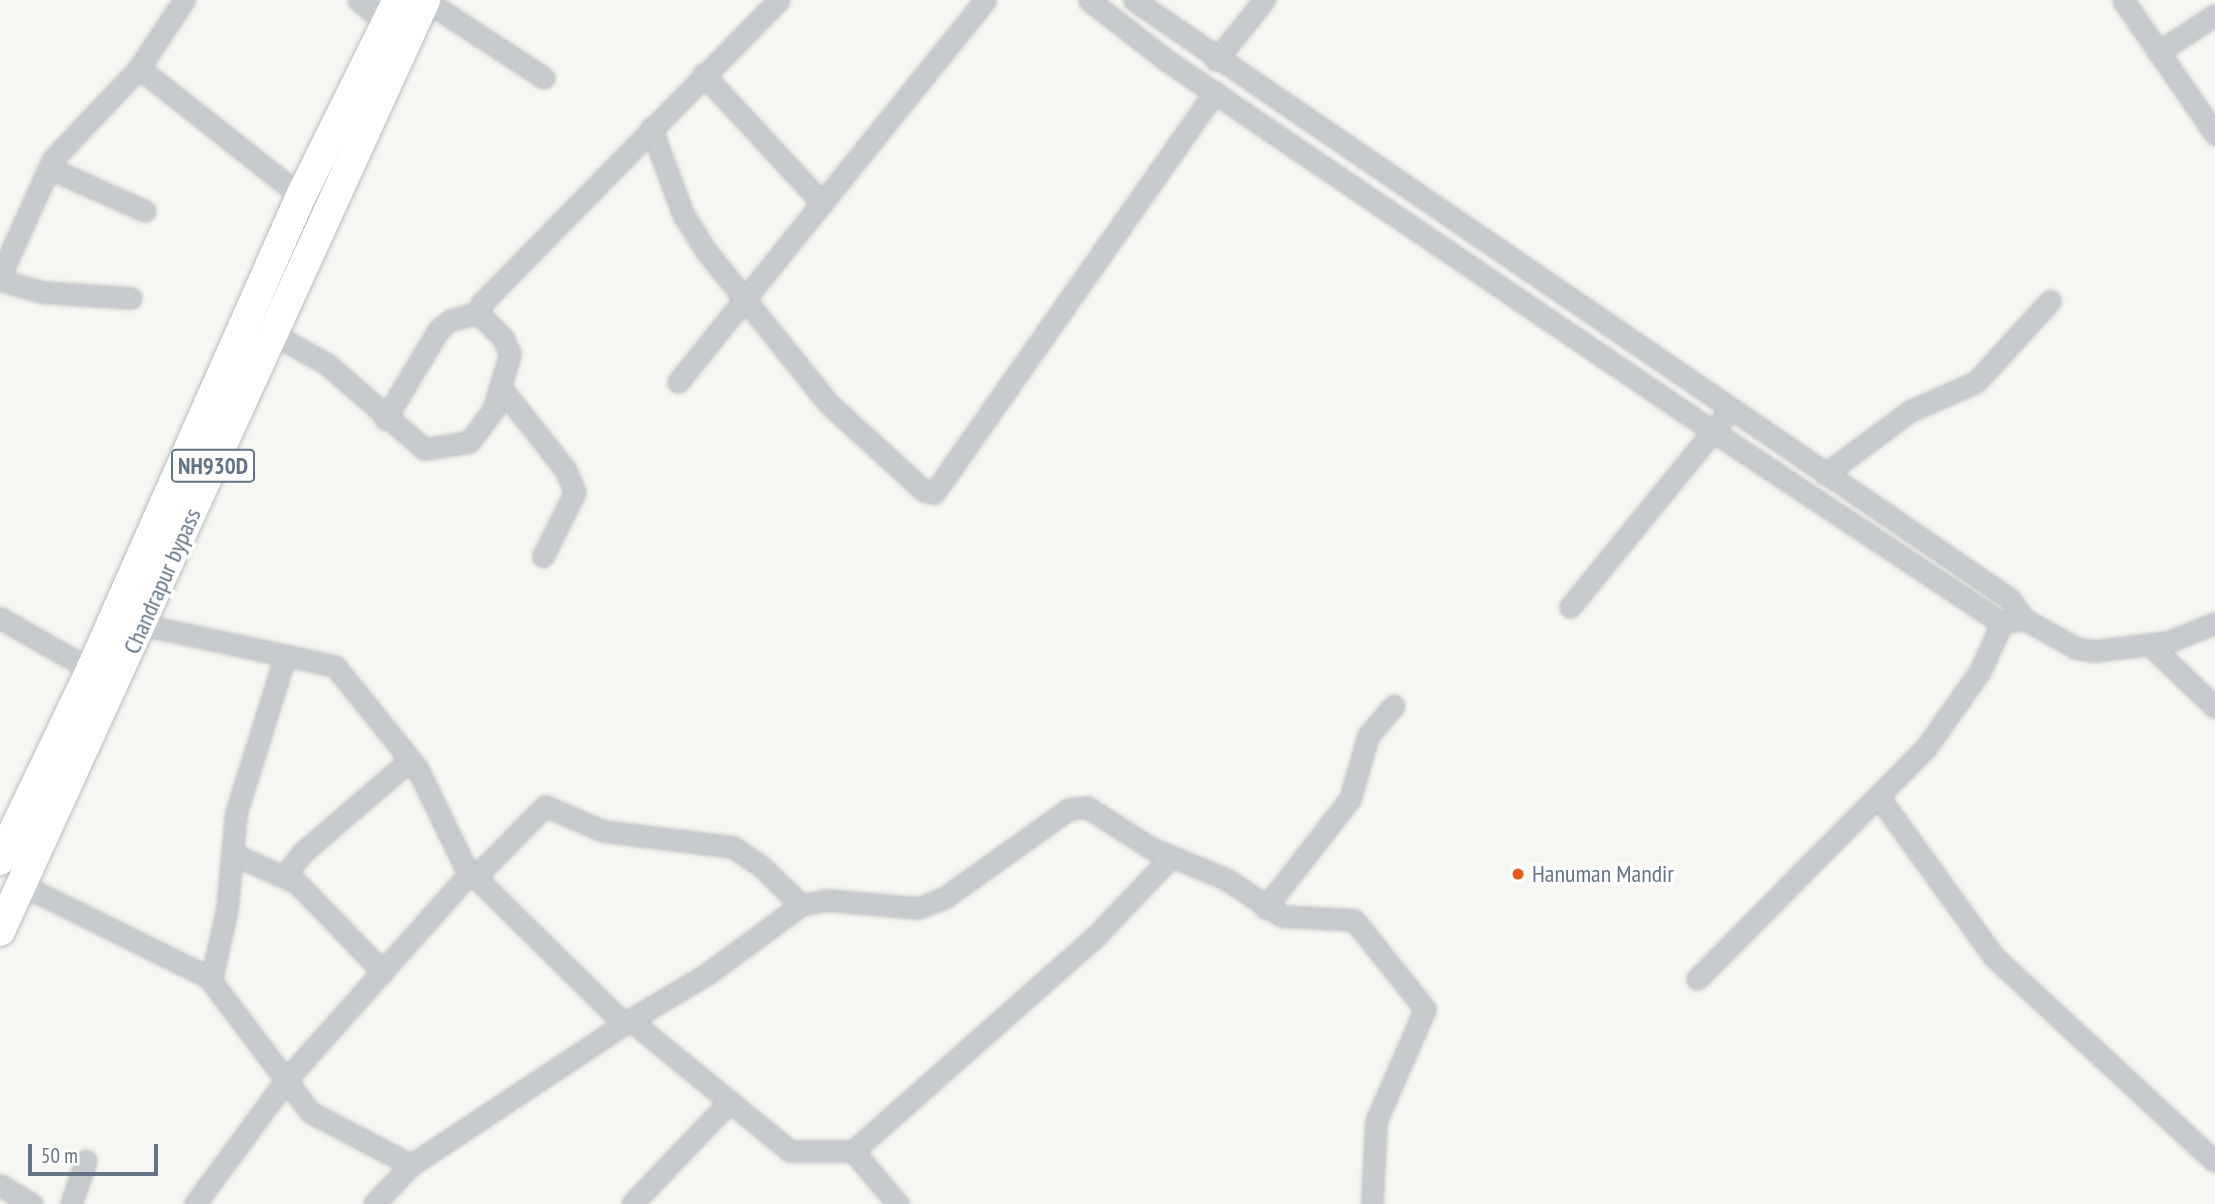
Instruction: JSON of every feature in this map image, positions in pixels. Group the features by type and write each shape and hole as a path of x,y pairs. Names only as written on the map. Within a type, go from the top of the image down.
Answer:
{"highway":[{"name":"Chandrapur bypass","path":"0,931 143,625 271,333 425,0"},
{"name":"Chandrapur bypass","path":"0,860 90,670 301,197 393,12"}],"street":[{"path":"131,298 42,292 1,270 58,152 139,68 184,0"},
{"path":"358,0 393,12"},
{"path":"425,0 544,78"},
{"path":"385,419 439,329 451,320 478,313 488,295 703,74 779,0"},
{"path":"678,382 985,0"},
{"path":"1089,0 1215,92 1714,432 2002,623 2024,619"},
{"path":"1134,0 1216,60 1391,173 1731,410 2010,599 2024,619 2076,648 2109,651 2150,645 2213,628"},
{"path":"1216,60 1264,0"},
{"path":"2123,0 2215,134"},
{"path":"2158,52 2215,15"},
{"path":"139,68 301,197"},
{"path":"703,74 822,203"},
{"path":"651,128 683,214 706,251 828,402 924,491 934,493 949,477 1215,92"},
{"path":"49,168 145,211"},
{"path":"1825,474 1910,411 1976,382 2050,301"},
{"path":"271,333 327,365 385,419 424,449 462,445 475,437 501,388 508,345 478,313"},
{"path":"1584,343 1601,319"},
{"path":"501,388 565,469 575,492 543,556"},
{"path":"1570,607 1731,410"},
{"path":"0,618 90,670"},
{"path":"1697,979 1878,796 1944,725 1980,671 2002,623"},
{"path":"143,625 335,666 410,760 473,875 626,1022 730,1101 790,1151 853,1151 1096,937 1171,858"},
{"path":"2150,645 2215,707"},
{"path":"211,981 224,927 239,801 285,657"},
{"path":"1265,908 1350,799 1368,736 1394,705"},
{"path":"285,875 302,853 410,760"},
{"path":"1878,796 1994,957 2214,1161"},
{"path":"195,1204 286,1080 473,875 545,806 603,831 733,847 761,866 801,905"},
{"path":"374,1204 411,1165 438,1152 626,1022 707,974 801,905 826,900 918,908 944,898 1076,807 1095,809 1171,858 1226,878 1265,908 1282,916 1354,920 1425,1009 1376,1121 1372,1204"},
{"path":"233,854 285,875 307,892 383,972"},
{"path":"22,885 211,981 310,1112 411,1165"},
{"path":"632,1204 730,1101"},
{"path":"853,1151 898,1204"},
{"path":"71,1204 86,1160"},
{"path":"0,1185 32,1204"}],"place":[{"name":"Hanuman Mandir","path":"1518,874"}]}
